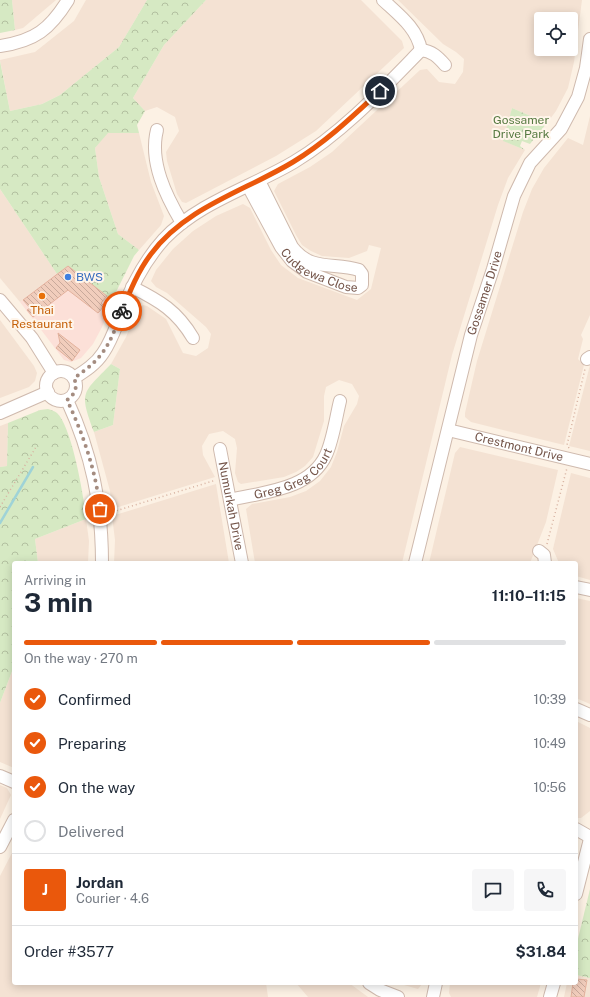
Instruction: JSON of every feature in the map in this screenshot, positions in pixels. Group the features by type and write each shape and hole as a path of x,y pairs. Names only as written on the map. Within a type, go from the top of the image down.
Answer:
{"street":[{"path":"0,46 15,44 38,34 55,20 68,0"},
{"path":"383,0 414,30 419,39 421,50"},
{"name":"Gossamer Drive","path":"416,561 471,335 493,269 514,196 530,163 561,129 578,97 586,68 590,39"},
{"path":"421,50 428,51 435,55 445,65"},
{"path":"74,378 90,368 103,354 112,338 132,288 151,254 164,239 198,211 254,184 300,158 336,132 421,50"},
{"path":"157,130 154,144 160,177 168,198 182,223"},
{"name":"Cudgewa Close","path":"254,184 279,222 298,255 314,263 359,270 362,274 362,285 358,288 346,287 307,272 292,261 281,247 254,184"},
{"path":"132,288 170,309 181,320 193,338"},
{"path":"0,300 32,338 54,373"},
{"path":"63,371 74,378 76,383 74,393 67,400 54,399 48,392 46,384 54,373 63,371"},
{"path":"0,413 48,392"},
{"path":"67,400 78,424 89,457 98,496 102,561"},
{"name":"Greg Greg Court","path":"230,500 294,485 313,473 326,455 340,401"},
{"name":"Crestmont Drive","path":"448,430 590,464"},
{"name":"Numurkah Drive","path":"220,449 242,561"},
{"path":"578,587 590,590"},
{"path":"578,710 590,716"},
{"path":"0,776 12,781"},
{"path":"0,847 12,824"},
{"path":"578,830 590,838 578,886"},
{"path":"372,985 380,990 398,997"},
{"path":"433,997 436,985"},
{"path":"550,997 553,985"}],"path":[{"path":"571,450 567,445 589,358"},
{"path":"0,506 36,447"},
{"path":"542,556 547,546 564,475 569,465"},
{"path":"109,513 225,477"}],"shaded area":[{"path":"12,0 56,0 23,28 15,30"},
{"path":"86,0 147,0 119,47 60,95 42,104 10,111 0,60 35,52 74,21"},
{"path":"206,0 361,0 402,41 404,48 316,131 276,156 186,203 182,202 177,194 167,161 166,152 179,131 175,117 157,107 145,111 133,98 164,45"},
{"path":"398,0 582,0 578,31 578,12 534,12 534,56 575,56 568,88 556,111 547,123 512,108 504,141 525,150 508,178 498,205 452,355 402,561 255,561 246,509 252,504 290,497 306,491 320,481 331,467 344,426 357,404 359,396 352,384 339,380 326,387 324,396 324,421 313,457 305,466 296,472 284,477 241,484 238,482 235,473 237,448 235,439 223,431 209,434 202,446 203,455 215,477 112,509 110,491 94,432 113,425 120,369 111,364 126,337 137,310 143,305 147,306 166,319 183,353 196,356 208,348 211,334 206,327 167,293 156,287 151,281 156,270 173,249 193,231 216,216 243,204 250,208 271,250 281,265 298,278 357,300 371,289 381,248 369,245 367,251 349,258 322,256 311,251 302,245 274,191 278,184 310,167 332,152 420,70 427,69 439,82 455,84 463,72 464,59 443,44"},
{"path":"590,116 590,315 581,335 583,339 578,359 584,365 564,445 471,422 465,417 465,413 477,361 523,212 532,189 544,168 568,138 583,145"},
{"path":"107,133 139,133 151,182 164,216 161,225 139,250 118,234 99,177 95,148"},
{"path":"0,189 57,274 20,302 0,278"},
{"path":"68,265 112,300 102,327 93,344 81,358 71,362 64,360 20,302"},
{"path":"0,320 34,366 37,373 35,381 29,387 0,398"},
{"path":"590,365 590,451 569,446"},
{"path":"8,423 7,466 0,467 0,426"},
{"path":"460,447 558,470 546,522 531,561 429,561 455,453"},
{"path":"571,473 590,478 590,580 578,577 578,561 558,561 553,549"},
{"path":"216,484 229,561 114,561 115,540 112,516"},
{"path":"86,519 89,541 88,561 38,561 35,539"},
{"path":"578,598 590,601 590,704 578,699"},
{"path":"12,671 12,767 0,762 0,703"},
{"path":"578,722 590,728 590,811 581,818 578,818"},
{"path":"0,785 7,788 11,795 0,819"},
{"path":"12,853 12,985 266,985 268,997 0,997 0,876"},
{"path":"578,975 590,978 590,997 564,997 567,985 578,985"},
{"path":"298,985 352,985 368,997 308,997"},
{"path":"404,985 421,985 418,989"},
{"path":"450,985 540,985 537,997 451,997 449,993"}],"green space":[{"path":"0,0 12,0 15,30 0,33"},
{"path":"147,0 206,0 164,45 133,98 145,111 137,125 139,133 108,133 95,148 99,177 118,234 139,250 134,256 112,300 68,266 57,274 0,189 0,61 10,111 42,104 60,95 119,47"},
{"name":"Gossamer Drive Park","path":"512,108 547,123 530,144 522,141 520,146 525,150 503,141"},
{"path":"111,364 120,369 113,425 94,432 86,408 86,394 94,382"},
{"path":"48,409 57,413 68,432 80,479 86,519 35,539 38,561 12,561 12,671 0,703 0,467 7,466 8,423 40,410"},
{"path":"590,889 590,978 578,975 578,939"}],"building":[{"path":"68,266 107,296 101,303 104,306 98,313 68,290 33,317 27,310 30,308 23,300"},
{"path":"58,333 80,350 72,361 56,348 60,343"},
{"path":"578,979 587,980 584,997 571,997 573,985 578,985"}],"waterway":[{"path":"0,523 33,467"}],"way so far":[{"path":"100,509 89,457 78,424 67,400 71,397 76,388 74,378 90,368 103,354 112,338 122,311"}],"place":[{"name":"BWS","path":"68,277"},
{"name":"Thai Restaurant","path":"42,296"}],"route":[{"path":"122,311 141,269 151,254 173,230 198,211 259,181 318,146 336,132 380,91"}]}
